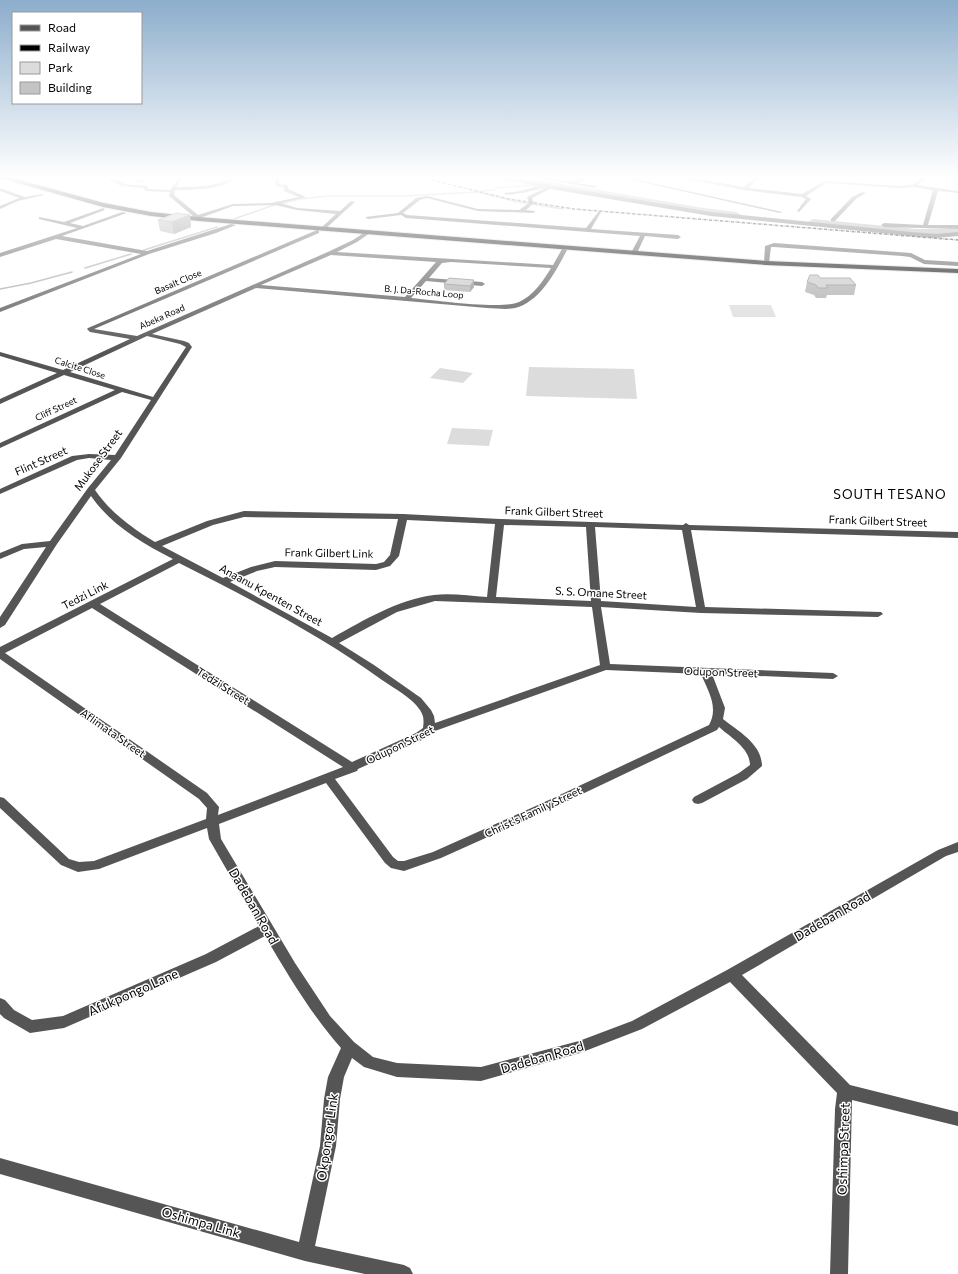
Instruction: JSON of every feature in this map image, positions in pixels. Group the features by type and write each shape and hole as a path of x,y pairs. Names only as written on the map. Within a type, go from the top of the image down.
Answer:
{"highway":[{"path":"344,235 350,237 355,241"},
{"path":"362,235 766,263 958,271"},
{"path":"368,235 781,268 958,275"}],"street":[{"path":"0,255 58,235"},
{"path":"0,310 142,252 202,235"},
{"name":"Basalt Close","path":"137,338 92,331 90,329 309,235"},
{"path":"634,253 642,235"},
{"path":"660,235 678,237"},
{"path":"924,235 937,235"},
{"name":"Abeka Road","path":"1,401 137,338 332,253 355,241 371,236"},
{"name":"Abeka Road","path":"332,253 347,249 371,236"},
{"path":"54,237 142,252"},
{"path":"766,263 768,246 774,245 902,254 911,255 924,262 958,264"},
{"name":"B. J. Da-Rocha Loop","path":"256,286 487,306 516,306 527,301 555,267 564,250"},
{"path":"332,253 440,261 451,260 555,267"},
{"path":"407,299 440,261"},
{"path":"424,279 482,284"},
{"name":"Mukose Street","path":"0,625 54,542 91,490 117,458 189,347 187,344 182,342 146,334"},
{"name":"Calcite Close","path":"1,354 154,399"},
{"name":"Cliff Street","path":"0,446 121,390"},
{"name":"Flint Street","path":"0,492 75,458 89,456 117,458"},
{"name":"Anaanu Kpenten Street","path":"91,490 106,511 123,525 156,546 333,642 380,672 411,696 428,714 428,729"},
{"name":"Frank Gilbert Street","path":"156,546 216,520 244,514 403,517 500,522 686,526 958,535"},
{"name":"Frank Gilbert Link","path":"222,582 260,566 275,564 376,567 387,564 394,556 403,517"},
{"path":"491,600 500,522"},
{"path":"590,524 596,604 604,666"},
{"path":"686,526 701,610"},
{"path":"0,556 22,547 54,542"},
{"name":"Tedzi Link","path":"0,653 180,559"},
{"name":"S. S. Omane Street","path":"333,642 389,610 415,601 434,598 596,604 701,610 878,614"},
{"name":"Tedzi Street","path":"93,604 353,768"},
{"name":"Aflimata Street","path":"0,653 203,796 213,807 212,821"},
{"name":"Odupon Street","path":"0,802 65,862 78,867 95,866 353,768 420,736 428,729 604,666 833,676"},
{"path":"698,800 743,776 756,766 756,761 749,746 718,720 720,708 704,671"},
{"name":"Christ's Family Street","path":"328,778 389,860 395,866 404,866 437,855 553,803 713,726 718,720"},
{"name":"Dadeban Road","path":"212,821 215,839 290,967 325,1020 348,1047 369,1062 397,1070 481,1074 580,1047 630,1028 732,974 935,857 958,847"},
{"name":"Afukpongo Lane","path":"0,1004 9,1014 30,1026 64,1022 211,958 267,928"},
{"name":"Oshimpa Street","path":"732,974 845,1091 843,1109 839,1274"},
{"name":"Okpongor Link","path":"305,1252 328,1146 332,1099 336,1077 348,1047"},
{"path":"845,1091 958,1119"},
{"name":"Oshimpa Link","path":"0,1166 305,1252 404,1274"}],"green space":[{"path":"729,305 771,305 776,317 733,317"},
{"path":"529,367 634,369 637,399 526,396"},
{"path":"440,368 473,373 463,383 430,378"},
{"path":"452,428 493,430 489,446 447,444"}],"building":[{"path":"810,275 818,275 820,278 850,278 856,285 826,285 828,288 818,288 816,285 807,282"},
{"path":"449,278 474,280 470,286 444,284"}],"waterway":[{"path":"144,250 190,235"},
{"path":"85,268 131,254"},
{"path":"0,289 31,283 72,272"}],"railway":[{"path":"902,235 958,240"}],"district":[{"name":"SOUTH TESANO","path":"890,494"}]}
